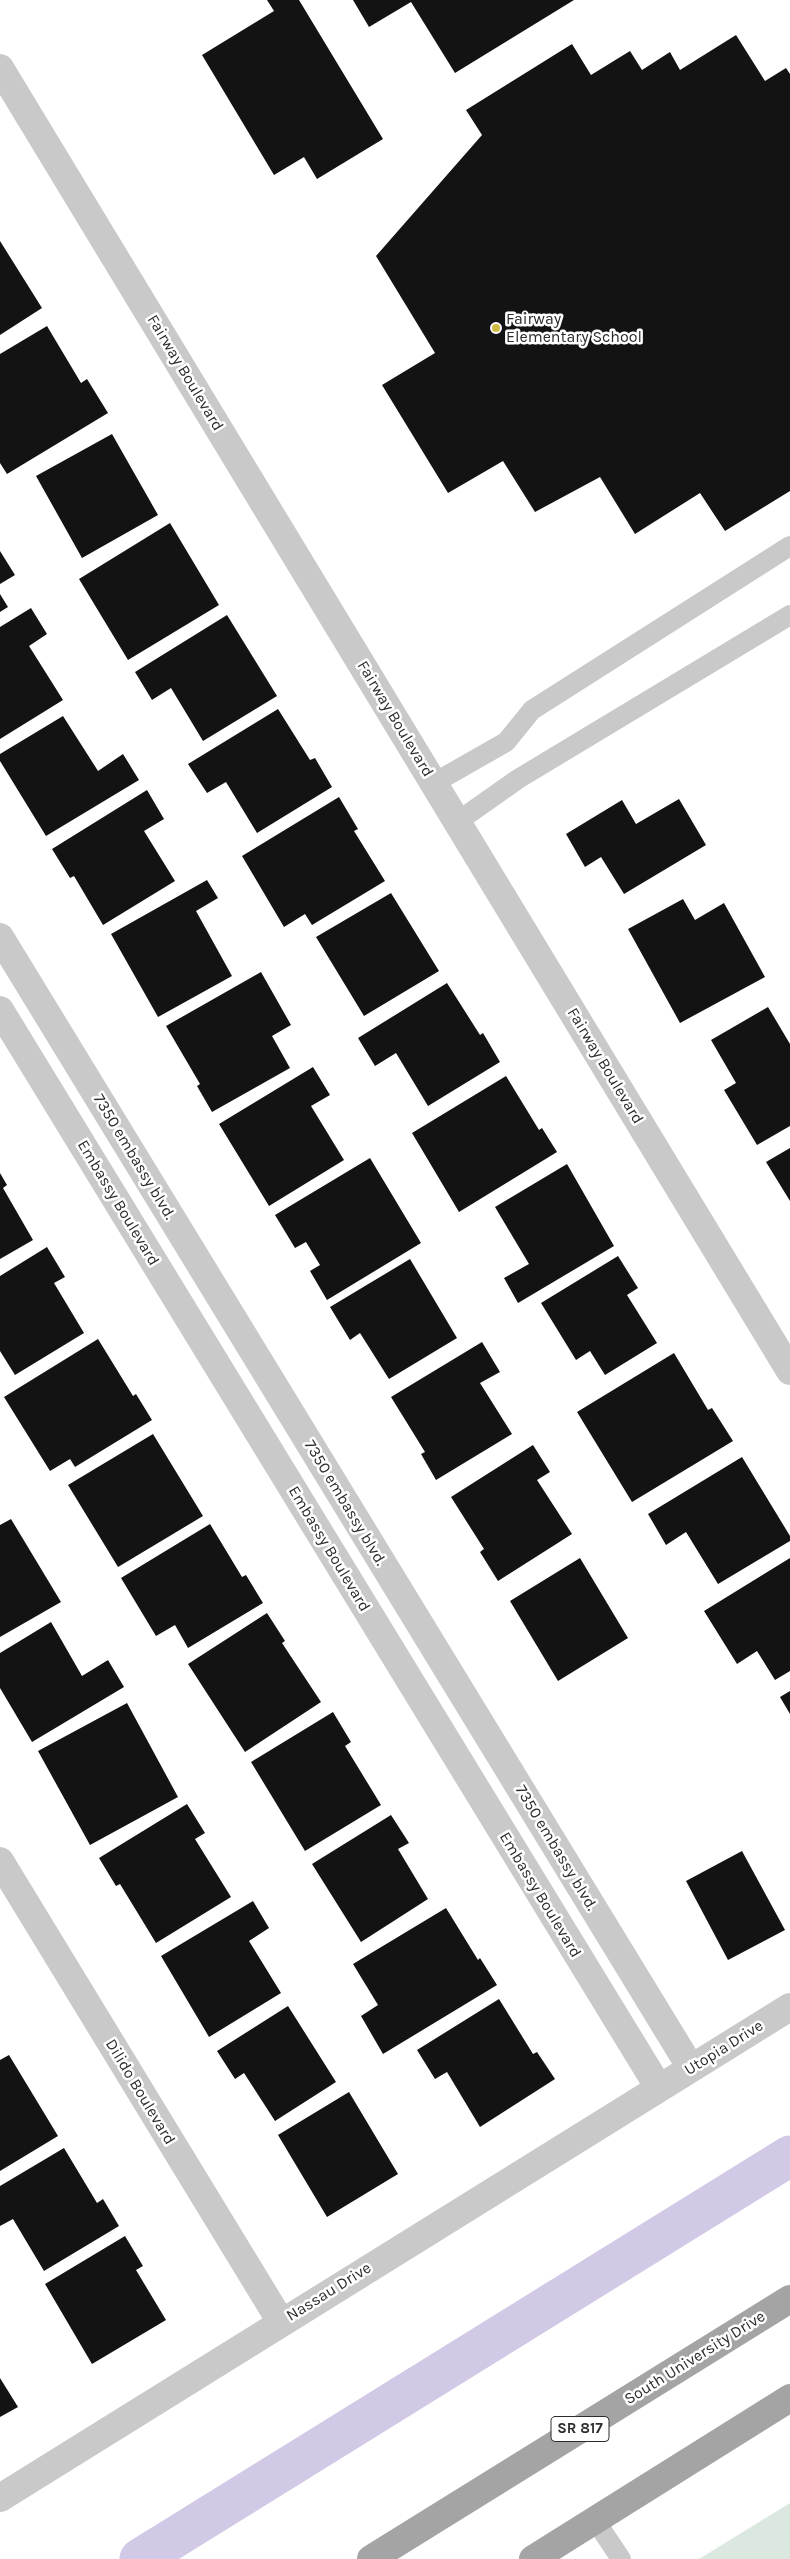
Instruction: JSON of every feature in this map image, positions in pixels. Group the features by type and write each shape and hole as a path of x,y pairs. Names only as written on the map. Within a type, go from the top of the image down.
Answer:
{"main road":[{"name":"South University Drive","path":"371,2559 790,2299"},
{"path":"532,2559 790,2398"}],"street":[{"name":"Fairway Boulevard","path":"0,68 790,1371"},
{"name":"7350 embassy blvd.","path":"0,937 691,2068"},
{"name":"Embassy Boulevard","path":"0,1010 659,2088"},
{"name":"Dilido Boulevard","path":"0,1861 281,2322"},
{"name":"Utopia Drive","path":"659,2088 790,2007"},
{"name":"Nassau Drive","path":"0,2498 659,2088"}],"lane":[{"path":"434,784 506,742 532,710 790,546"},
{"path":"457,822 518,779 790,615"},
{"path":"594,2520 621,2559"}],"shaded area":[{"path":"790,2503 790,2559 699,2559"}],"building":[{"path":"267,0 299,0 383,139 317,179 304,157 274,175 202,55 274,11"},
{"path":"353,0 574,0 455,73 411,2 369,27"},
{"path":"736,35 765,81 786,68 790,74 790,491 725,531 700,493 635,534 600,477 535,512 503,461 448,493 382,385 435,353 376,256 482,135 466,110 572,44 591,75 630,51 642,70 670,52 680,70"},
{"path":"0,241 42,308 0,335"},
{"path":"47,326 81,383 87,379 108,413 7,474 0,463 0,354"},
{"path":"112,434 158,515 82,558 36,476"},
{"path":"170,523 219,605 128,660 79,579"},
{"path":"0,551 15,575 0,584"},
{"path":"0,594 8,607 0,612"},
{"path":"31,608 47,634 29,646 63,700 0,739 0,627"},
{"path":"227,615 277,696 203,741 171,688 152,700 135,672"},
{"path":"278,709 310,760 315,758 332,787 257,833 226,782 207,793 188,764"},
{"path":"63,716 98,771 123,754 139,780 46,836 0,761 0,754"},
{"path":"147,790 164,819 144,831 175,881 103,925 74,876 70,878 52,849"},
{"path":"339,797 358,829 354,831 385,881 312,925 305,914 284,927 242,856"},
{"path":"679,799 706,845 624,894 601,857 585,867 566,834 622,800 636,824"},
{"path":"207,880 218,898 196,911 232,976 158,1017 111,934"},
{"path":"391,893 439,971 364,1016 316,937"},
{"path":"683,899 695,920 724,903 765,977 680,1023 628,929"},
{"path":"261,972 291,1025 272,1036 290,1068 212,1112 197,1086 200,1084 166,1026"},
{"path":"447,983 480,1035 483,1033 500,1062 428,1106 396,1053 375,1066 358,1038"},
{"path":"768,1007 790,1044 790,1126 757,1145 724,1090 736,1083 711,1040"},
{"path":"313,1067 330,1095 311,1106 344,1160 269,1206 219,1124"},
{"path":"506,1076 539,1130 542,1128 557,1152 459,1212 412,1133"},
{"path":"790,1148 790,1201 766,1162"},
{"path":"370,1158 421,1243 327,1300 310,1271 320,1265 306,1242 295,1248 275,1215"},
{"path":"567,1164 614,1246 518,1303 504,1278 529,1264 495,1207"},
{"path":"0,1173 7,1185 3,1188 33,1240 0,1259"},
{"path":"47,1247 65,1277 54,1283 84,1333 15,1375 0,1351 0,1276"},
{"path":"618,1256 638,1288 627,1295 657,1343 605,1375 590,1351 576,1360 541,1303"},
{"path":"410,1259 457,1338 389,1379 360,1333 350,1340 330,1307"},
{"path":"98,1339 133,1396 136,1394 152,1420 75,1467 70,1459 50,1471 4,1397"},
{"path":"482,1342 500,1372 480,1383 512,1434 436,1480 421,1454 425,1452 391,1397"},
{"path":"674,1353 708,1410 712,1408 733,1441 632,1502 577,1412"},
{"path":"153,1434 203,1516 118,1567 68,1485"},
{"path":"533,1445 550,1472 537,1480 572,1534 498,1581 480,1552 484,1549 451,1497"},
{"path":"742,1457 790,1536 790,1541 718,1584 686,1532 666,1545 648,1514"},
{"path":"11,1519 61,1602 0,1637 0,1525"},
{"path":"210,1524 242,1577 246,1575 263,1603 188,1648 175,1625 156,1636 121,1578"},
{"path":"580,1558 628,1638 558,1681 510,1601"},
{"path":"790,1558 790,1671 775,1680 757,1651 737,1664 704,1611"},
{"path":"267,1613 285,1641 282,1643 321,1702 245,1752 188,1664"},
{"path":"51,1622 82,1676 108,1660 124,1687 32,1742 0,1688 0,1653"},
{"path":"790,1691 790,1714 780,1697"},
{"path":"127,1703 178,1797 90,1845 38,1751"},
{"path":"333,1712 351,1742 345,1746 381,1805 305,1851 251,1762"},
{"path":"187,1804 205,1833 195,1839 231,1897 156,1943 120,1884 116,1886 99,1858"},
{"path":"391,1815 409,1843 398,1849 428,1899 361,1942 312,1864"},
{"path":"742,1851 785,1930 728,1960 686,1881"},
{"path":"253,1901 269,1928 249,1941 281,1993 209,2037 161,1956"},
{"path":"446,1908 478,1960 480,1958 497,1985 383,2054 361,2016 378,2005 353,1964"},
{"path":"499,1999 533,2054 537,2052 555,2079 480,2127 447,2072 435,2079 417,2050"},
{"path":"288,2006 336,2082 275,2121 244,2073 235,2079 217,2051"},
{"path":"9,2055 58,2136 0,2171 0,2060"},
{"path":"349,2092 398,2174 327,2217 278,2135"},
{"path":"64,2148 97,2203 103,2199 119,2226 44,2271 13,2219 0,2226 0,2186"},
{"path":"125,2236 143,2266 136,2270 166,2320 92,2364 45,2284"},
{"path":"0,2378 18,2407 0,2417"}],"waterway":[{"path":"140,2559 790,2156"}],"place":[{"name":"Fairway Elementary School","path":"496,328"}]}
